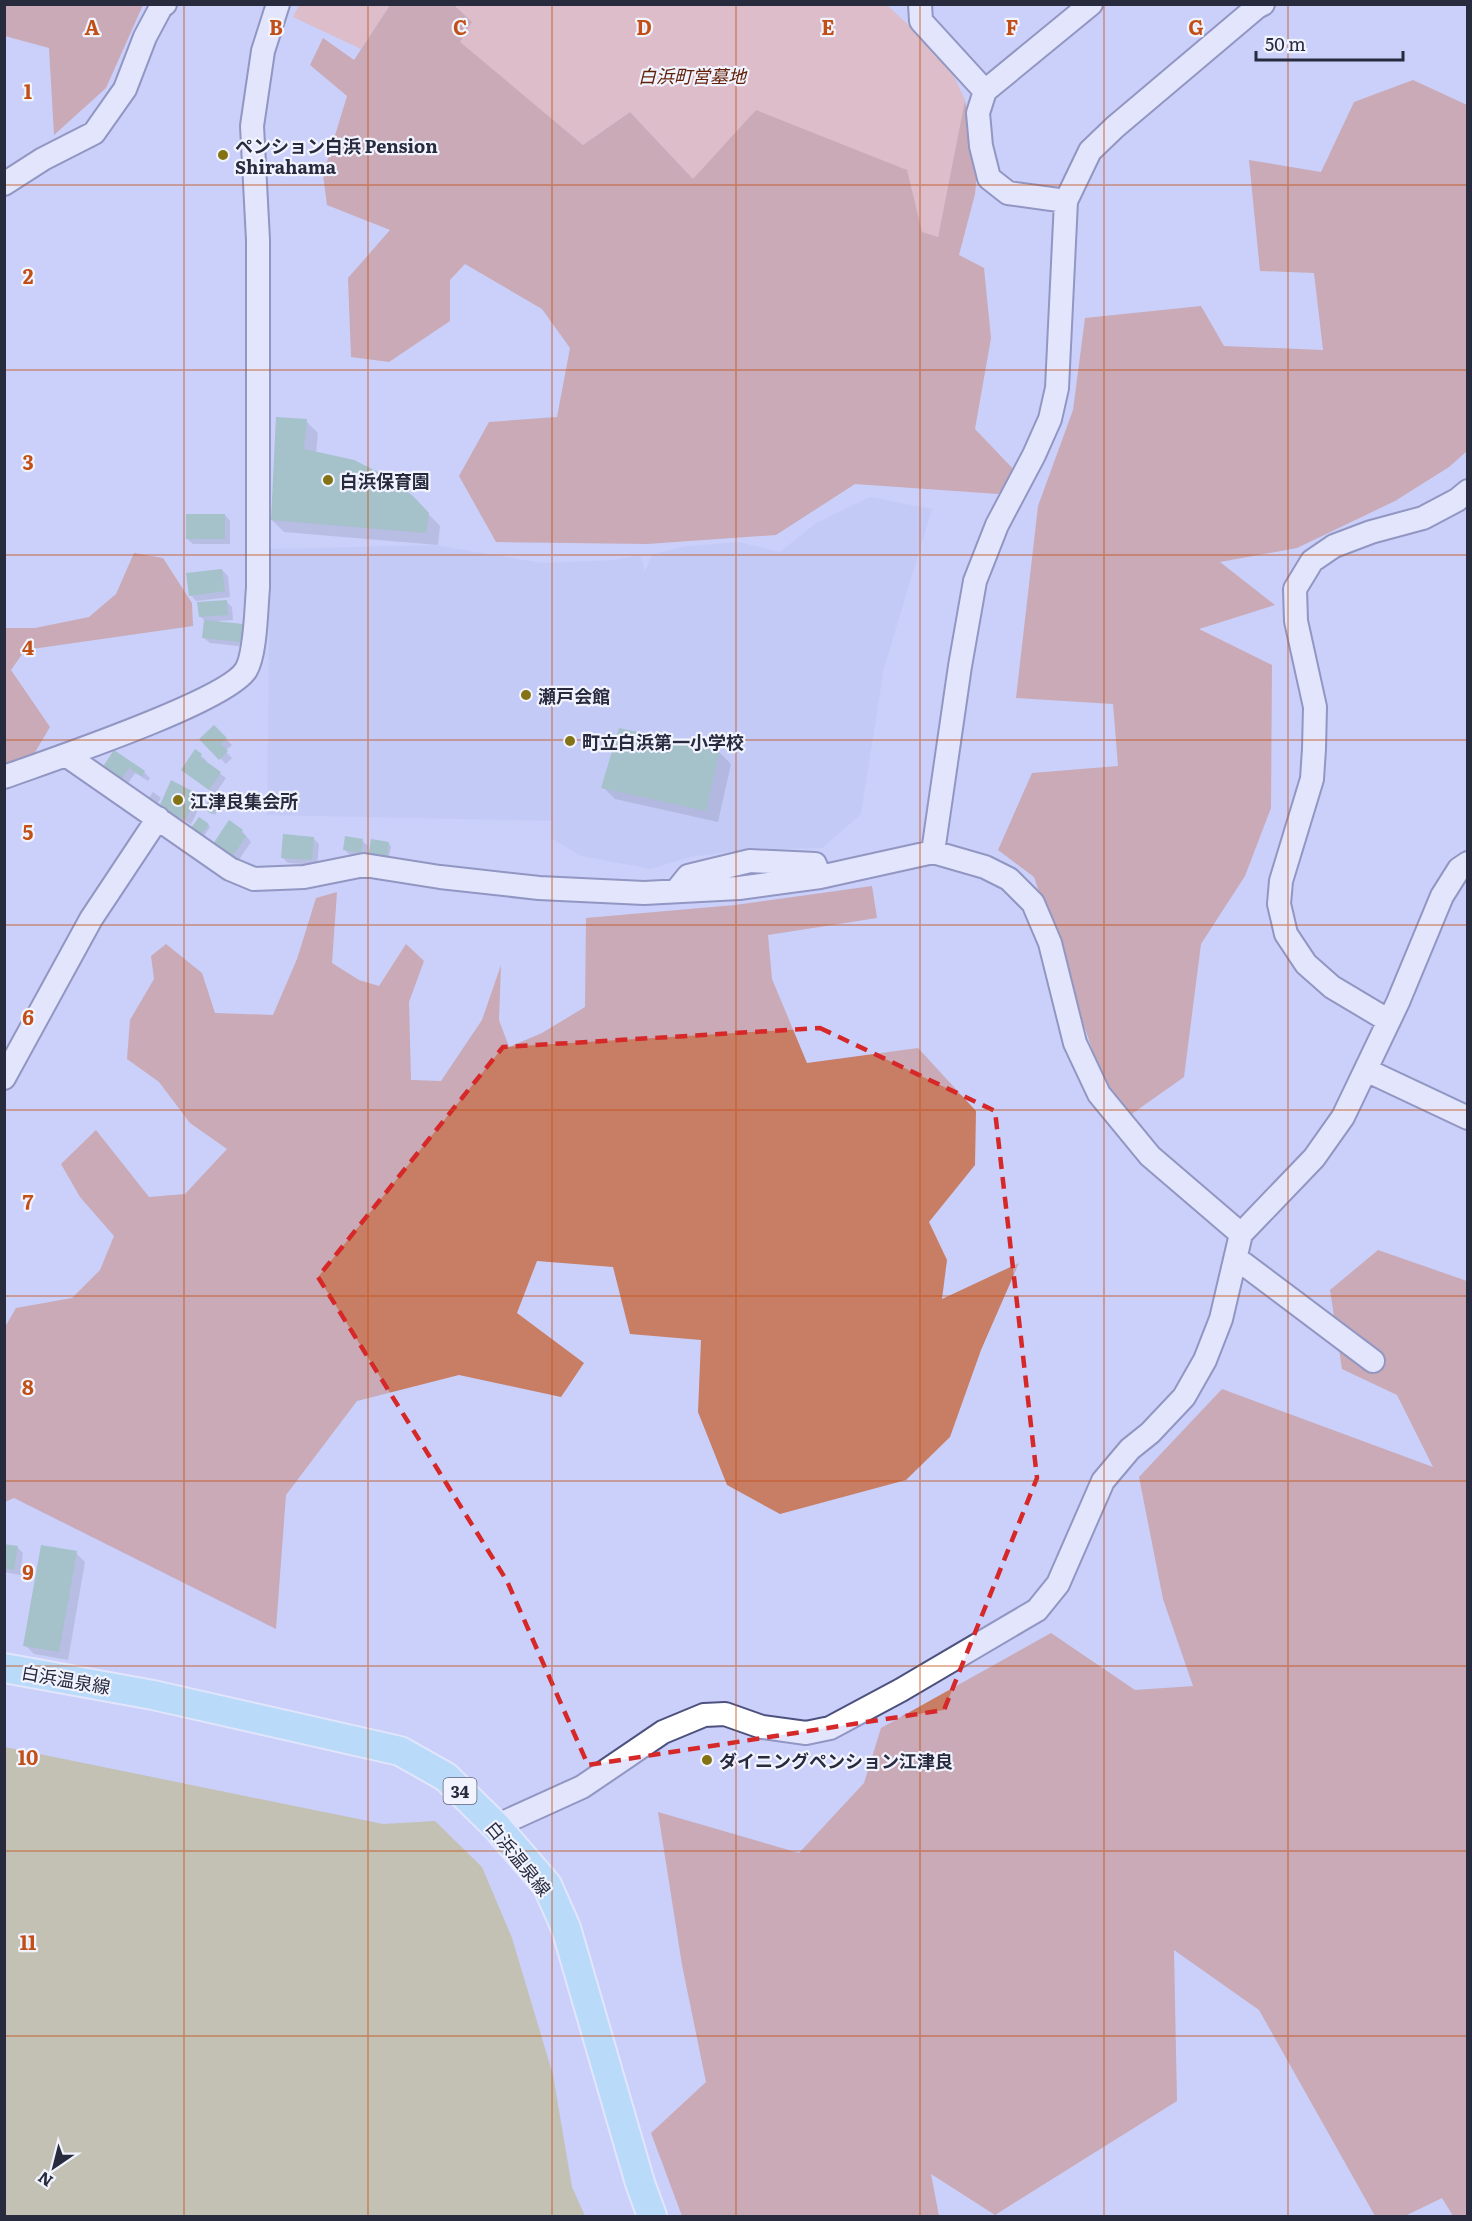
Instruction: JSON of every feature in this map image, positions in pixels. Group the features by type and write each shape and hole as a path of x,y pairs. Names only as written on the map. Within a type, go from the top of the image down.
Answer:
{"main road":[{"name":"白浜温泉線","path":"4,1668 153,1695 400,1750 446,1777 496,1826 547,1885 566,1928 636,2172 652,2217"}],"street":[{"path":"4,184 43,159 94,133 125,89 145,37 161,7 165,4"},
{"path":"4,777 171,714 229,686 246,669 254,638 258,588 258,240 252,126 263,51 278,4"},
{"path":"921,4 921,21 985,91"},
{"path":"1066,201 1008,192 989,178 981,146 978,113 985,91 1091,4"},
{"path":"933,852 960,666 975,581 997,525 1050,419 1057,388 1066,201 1090,151 1115,127 1263,4"},
{"path":"1389,1021 1332,987 1306,964 1286,934 1279,904 1281,881 1312,779 1314,749 1315,707 1296,621 1296,589 1312,561 1334,546 1371,532 1423,518 1457,500 1467,491"},
{"path":"66,755 230,869 254,879 304,877 364,865 440,877 539,888 644,893 739,888 820,877 933,852 985,867 1009,879 1033,903 1050,943 1075,1043 1099,1094 1150,1156 1241,1234"},
{"path":"4,1078 91,919 158,818"},
{"path":"496,1826 582,1787 663,1732 704,1715 724,1714 762,1727 806,1733 830,1728 901,1690 1037,1610 1058,1584 1103,1481 1130,1449 1150,1433 1184,1397 1200,1369 1221,1319 1241,1234 1314,1158 1343,1117 1389,1021 1442,896 1459,869 1467,863"},
{"path":"1366,1070 1467,1118"},
{"path":"1236,1258 1373,1361"}],"highlighted area":[{"path":"820,1028 995,1111 1037,1478 944,1710 588,1765 507,1581 318,1277 503,1047"}],"shaded area":[{"path":"4,5 143,5 106,88 54,135 49,48 5,36"},
{"path":"390,5 454,5 472,22 460,42 583,145 630,112 693,179 756,110 907,170 922,232 938,237 965,100 977,174 975,194 959,255 984,268 991,338 975,429 1016,472 998,494 855,484 776,535 647,544 496,542 459,476 489,422 557,417 570,348 542,309 465,264 450,280 450,321 389,362 351,357 348,278 390,230 327,205 323,175 347,96 310,65 323,38 354,60"},
{"path":"1413,80 1467,105 1467,451 1449,467 1395,501 1297,548 1220,562 1275,605 1199,629 1272,665 1271,808 1245,876 1201,944 1184,1077 1126,1118 1096,1061 1034,877 998,850 1032,773 1118,766 1113,704 1016,698 1038,506 1073,410 1085,318 1201,306 1224,346 1323,350 1314,273 1260,271 1249,160 1321,172 1354,102"},
{"name":"町立白浜第一小学校","path":"870,497 932,509 884,668 861,814 822,848 744,850 690,857 651,869 581,856 551,838 552,821 267,815 270,549 435,545 542,563 614,560 640,555 645,571 653,554 687,546 739,542 780,552 816,523"},
{"path":"134,553 163,558 192,603 193,626 25,650 11,670 50,727 34,754 5,766 5,628 35,628 89,617 116,594"},
{"path":"872,886 877,918 768,935 772,979 807,1063 918,1048 976,1111 975,1165 929,1222 947,1260 942,1299 1019,1263 981,1350 950,1437 906,1480 780,1514 727,1485 698,1412 701,1340 630,1334 613,1267 537,1261 517,1313 584,1363 561,1397 459,1375 357,1401 286,1495 276,1629 14,1498 5,1502 5,1327 16,1308 72,1298 100,1270 114,1236 80,1197 61,1164 96,1130 149,1197 185,1194 227,1149 190,1123 159,1082 127,1059 130,1020 154,979 151,956 166,944 202,973 215,1013 273,1015 297,959 316,898 337,892 332,963 359,980 379,986 406,944 424,961 409,1002 411,1080 441,1081 482,1020 501,965 499,1020 509,1047 542,1033 585,1007 586,918 735,905"},
{"path":"1378,1250 1467,1281 1467,2216 1453,2216 1442,2198 1405,2216 1375,2216 1259,2010 1174,1950 1177,2101 995,2215 931,2174 939,2216 682,2216 651,2133 706,2082 682,1965 658,1812 799,1853 864,1783 881,1728 1051,1633 1135,1690 1193,1686 1163,1599 1139,1477 1222,1389 1433,1467 1397,1395 1342,1369 1330,1290"},
{"path":"5,1747 383,1824 435,1821 482,1867 512,1938 553,2075 572,2187 585,2216 5,2216"}],"green space":[{"path":"299,4 390,5 361,49 293,17"},
{"name":"白浜町営墓地","path":"454,5 887,5 947,61 965,100 938,237 922,233 906,170 693,179 630,112 583,145 459,42 472,22"}],"building":[{"path":"276,417 307,419 304,449 354,460 388,477 413,496 429,513 426,533 271,520"},
{"path":"186,514 225,514 225,539 186,539"},
{"path":"222,569 225,591 189,596 186,573"},
{"path":"227,600 228,615 199,617 197,602"},
{"path":"204,620 243,624 242,642 202,638"},
{"path":"214,725 227,738 221,744 228,751 219,760 199,739"},
{"path":"619,728 720,750 706,811 601,788"},
{"path":"195,749 202,754 200,757 221,772 209,790 181,770"},
{"path":"114,750 145,771 142,776 129,768 121,780 102,768"},
{"name":"江津良集会所","path":"171,780 198,794 185,820 159,807"},
{"path":"210,797 219,802 212,814 204,809"},
{"path":"199,817 209,824 201,835 191,828"},
{"path":"229,820 243,830 241,833 246,836 232,857 213,844"},
{"path":"283,834 314,837 312,860 281,858"},
{"path":"345,836 363,839 361,853 343,850"},
{"path":"371,839 389,842 387,856 369,853"},
{"path":"4,1544 18,1546 14,1570 4,1568"},
{"path":"41,1545 77,1551 59,1652 23,1646"}],"place":[{"name":"ペンション白浜 Pension Shirahama","path":"223,155"},
{"name":"白浜保育園","path":"328,480"},
{"name":"瀬戸会館","path":"526,695"},
{"name":"町立白浜第一小学校","path":"570,741"},
{"name":"江津良集会所","path":"178,800"},
{"name":"ダイニングペンション江津良","path":"707,1760"}]}
